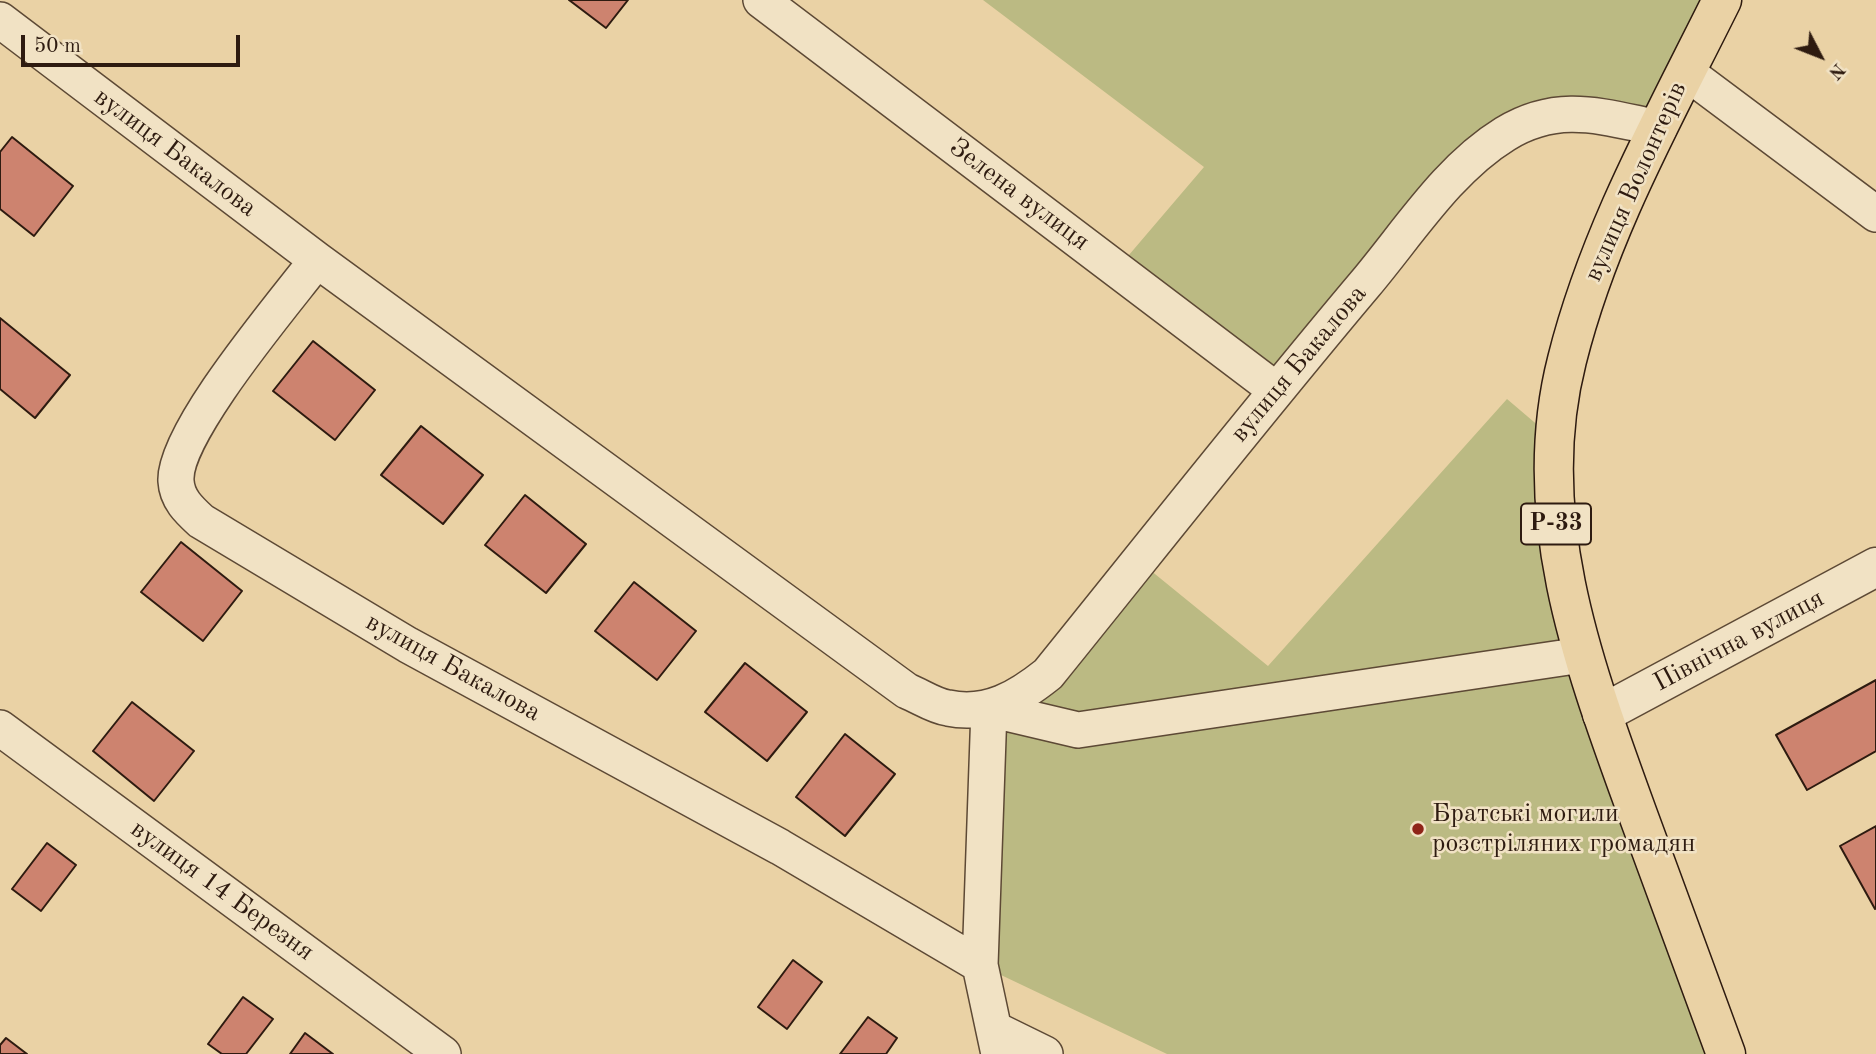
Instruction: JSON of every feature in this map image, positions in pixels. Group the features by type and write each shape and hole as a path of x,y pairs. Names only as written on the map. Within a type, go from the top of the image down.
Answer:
{"main road":[{"name":"вулиця Волонтерів","path":"1722,0 1619,208 1588,287 1566,362 1554,439 1553,501 1561,562 1582,655 1726,1054"}],"street":[{"name":"Зелена вулиця","path":"761,0 1276,390"},
{"name":"вулиця Бакалова","path":"0,20 317,260 907,691 947,708 989,709 1078,730 1582,655"},
{"path":"1686,72 1876,214"},
{"name":"вулиця Бакалова","path":"989,709 1021,696 1048,674 1276,390 1461,169 1506,134 1543,118 1576,112 1659,128"},
{"name":"вулиця Бакалова","path":"317,260 204,411 183,454 176,480 183,504 201,521 408,645 780,846 980,965"},
{"name":"Північна вулиця","path":"1602,715 1876,567"},
{"path":"989,709 980,965 997,1042 1045,1054"},
{"name":"вулиця 14 Березня","path":"0,728 443,1054"}],"shaded area":[{"path":"983,0 1722,0 1659,128 1506,134 1276,390 1117,269 1204,167"},
{"path":"1507,399 1554,439 1553,501 1726,1054 1167,1054 980,965 989,709 1139,561 1268,666"}],"building":[{"path":"569,0 628,0 606,28"},
{"path":"12,137 73,186 34,236 0,209 0,152"},
{"path":"0,318 70,375 35,418 0,389"},
{"path":"313,341 375,390 335,440 273,391"},
{"path":"421,426 483,475 443,524 381,475"},
{"path":"525,495 586,544 546,593 485,545"},
{"path":"181,542 242,591 203,641 141,592"},
{"path":"634,582 696,631 657,680 595,631"},
{"path":"745,663 807,712 767,761 705,712"},
{"path":"1876,680 1876,751 1807,790 1776,735"},
{"path":"132,702 194,751 154,801 93,751"},
{"path":"845,734 895,774 845,836 796,797"},
{"path":"1876,826 1876,908 1875,909 1840,846"},
{"path":"47,843 76,865 41,911 12,889"},
{"path":"793,960 822,982 787,1029 758,1007"},
{"path":"243,997 273,1019 246,1054 222,1054 208,1044"},
{"path":"868,1017 897,1038 886,1054 840,1054"},
{"path":"305,1033 333,1054 290,1054"},
{"path":"6,1038 27,1054 0,1054 0,1045"}],"place":[{"name":"Братські могили розстріляних громадян","path":"1418,829"}]}
